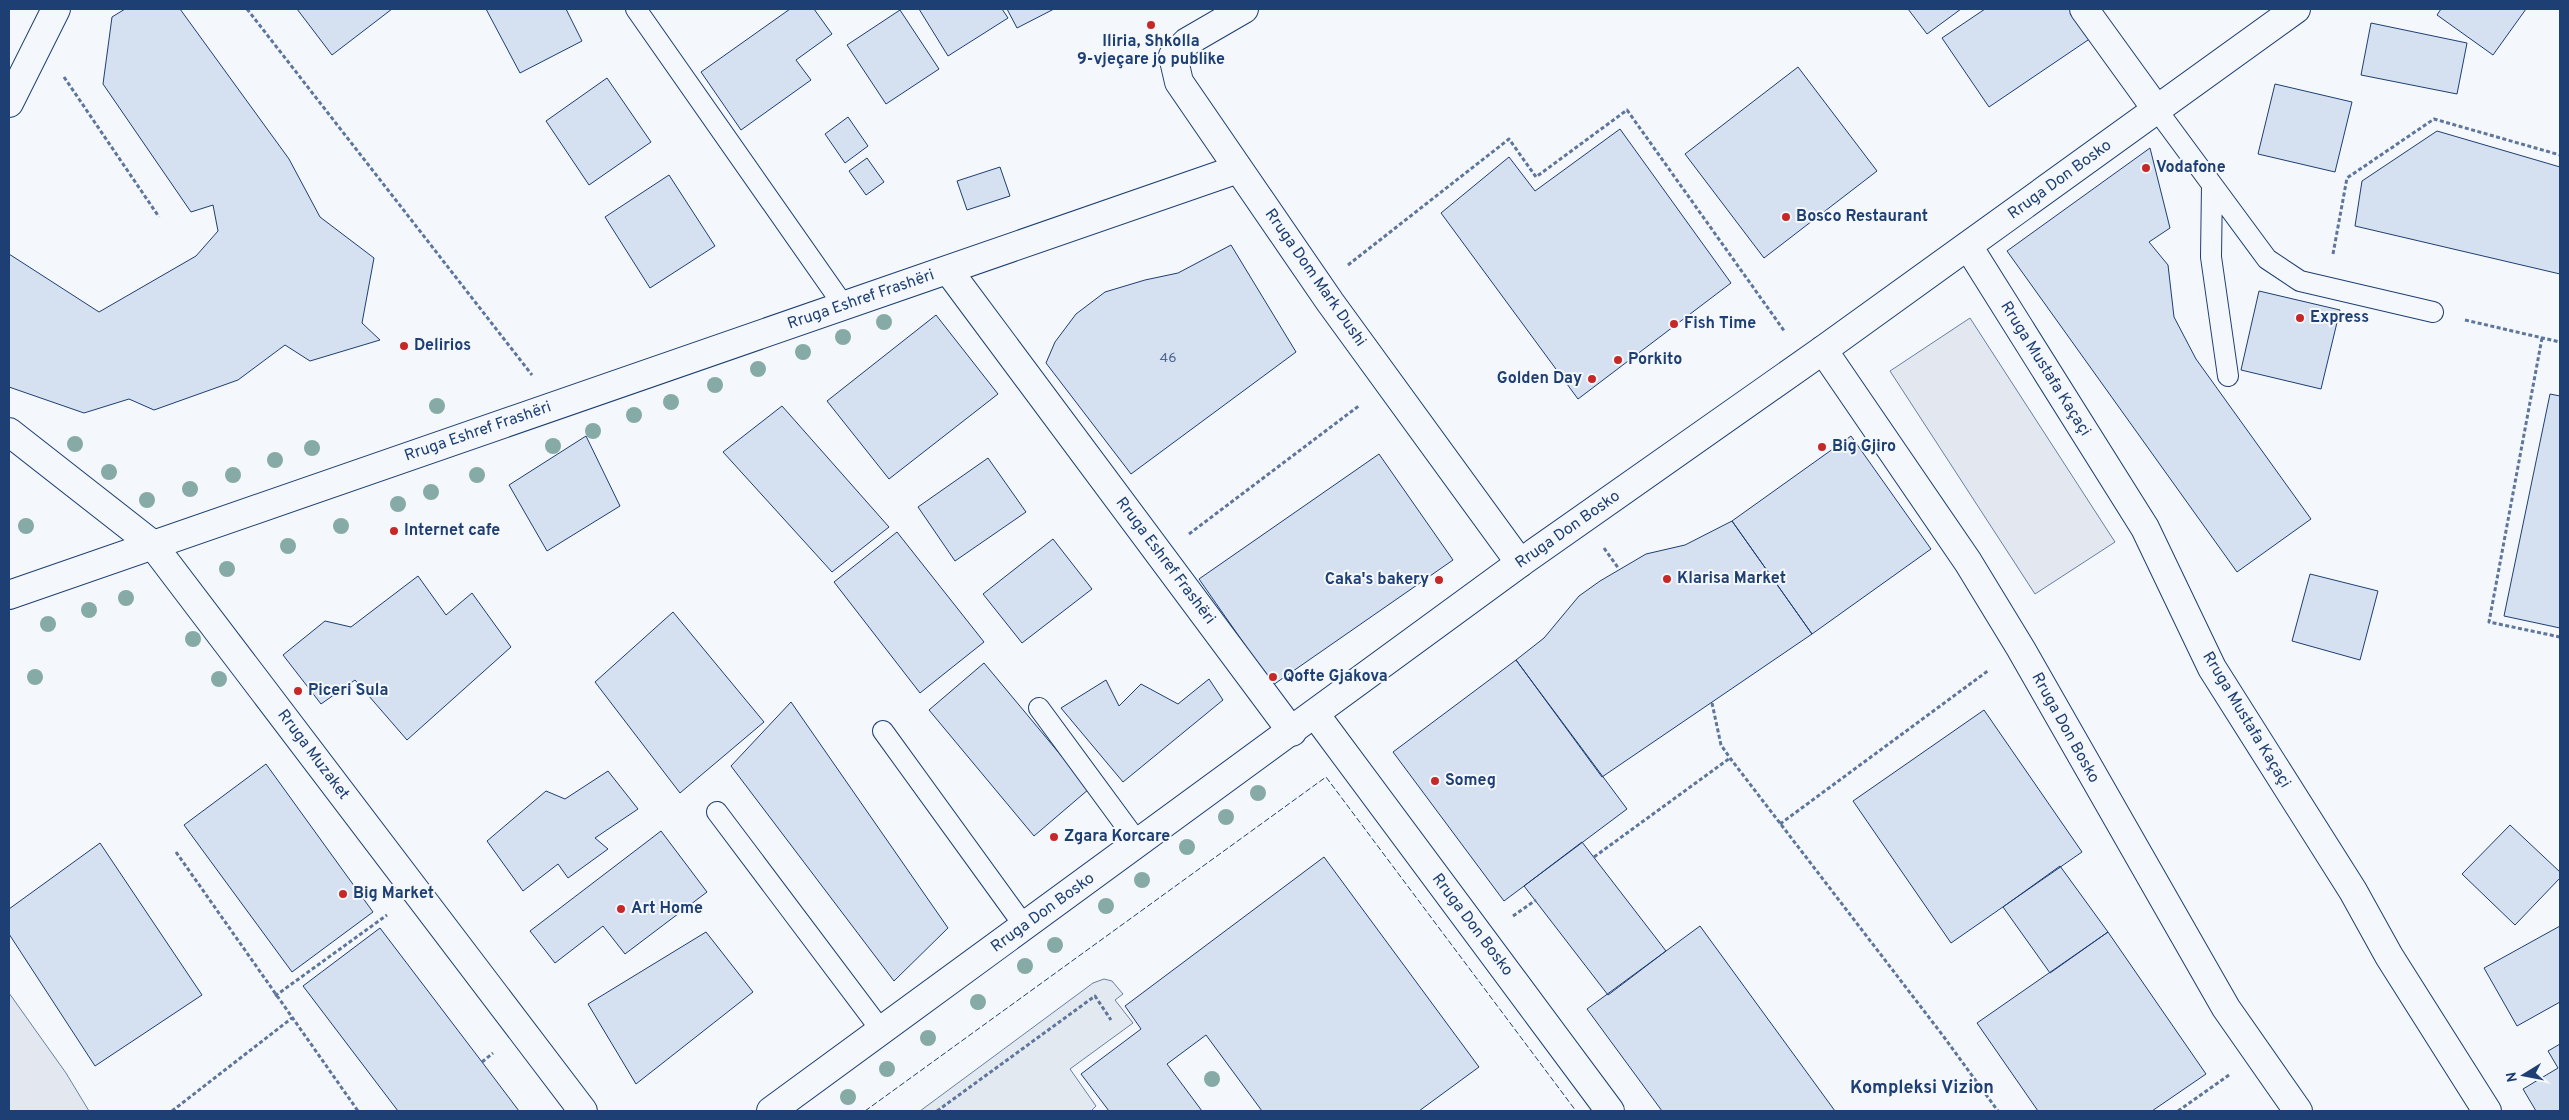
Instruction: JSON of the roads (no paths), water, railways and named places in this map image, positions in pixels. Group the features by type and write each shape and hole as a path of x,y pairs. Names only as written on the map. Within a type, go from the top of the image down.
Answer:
{"street":[{"path":"9,103 56,9"},
{"name":"Rruga Dom Mark Dushi","path":"1244,9 1186,42 1173,56 1179,82 1320,287 1520,564"},
{"path":"2084,9 2157,110"},
{"name":"Rruga Don Bosko","path":"771,1111 1520,564 1815,356 2296,9"},
{"name":"Rruga Eshref Frashëri","path":"9,595 1238,169"},
{"name":"Rruga Mustafa Kaçaçi","path":"1968,246 2145,528 2212,668 2353,891 2388,956 2487,1111"},
{"name":"Rruga Eshref Frashëri","path":"948,270 1292,732"},
{"name":"Rruga Don Bosko","path":"1815,356 1968,562 2021,649 2226,1008 2298,1111"},
{"name":"Rruga Muzaket","path":"9,432 152,544 583,1111"},
{"name":"Rruga Don Bosko","path":"1315,714 1610,1111"}],"lane":[{"path":"636,9 844,306"},
{"path":"2157,110 2267,259 2300,281 2433,312"},
{"path":"2212,186 2211,258 2228,376"},
{"path":"1039,708 1139,844"},
{"path":"883,731 1025,927"},
{"path":"717,812 881,1030"}],"place":[{"name":"Iliria, Shkolla 9-vjeçare jo publike","path":"1151,25"},
{"name":"Vodafone","path":"2146,168"},
{"name":"Bosco Restaurant","path":"1786,217"},
{"name":"Express","path":"2300,318"},
{"name":"Fish Time","path":"1674,324"},
{"name":"Delirios","path":"404,346"},
{"name":"Porkito","path":"1618,360"},
{"name":"Golden Day","path":"1592,379"},
{"name":"Big Gjiro","path":"1822,447"},
{"name":"Internet cafe","path":"394,531"},
{"name":"Klarisa Market","path":"1667,579"},
{"name":"Caka's bakery","path":"1439,580"},
{"name":"Qofte Gjakova","path":"1273,677"},
{"name":"Piceri Sula","path":"298,691"},
{"name":"Someg","path":"1435,781"},
{"name":"Zgara Korcare","path":"1054,837"},
{"name":"Big Market","path":"343,894"},
{"name":"Art Home","path":"621,909"}],"district":[{"name":"Kompleksi Vizion","path":"1922,1088"}]}
